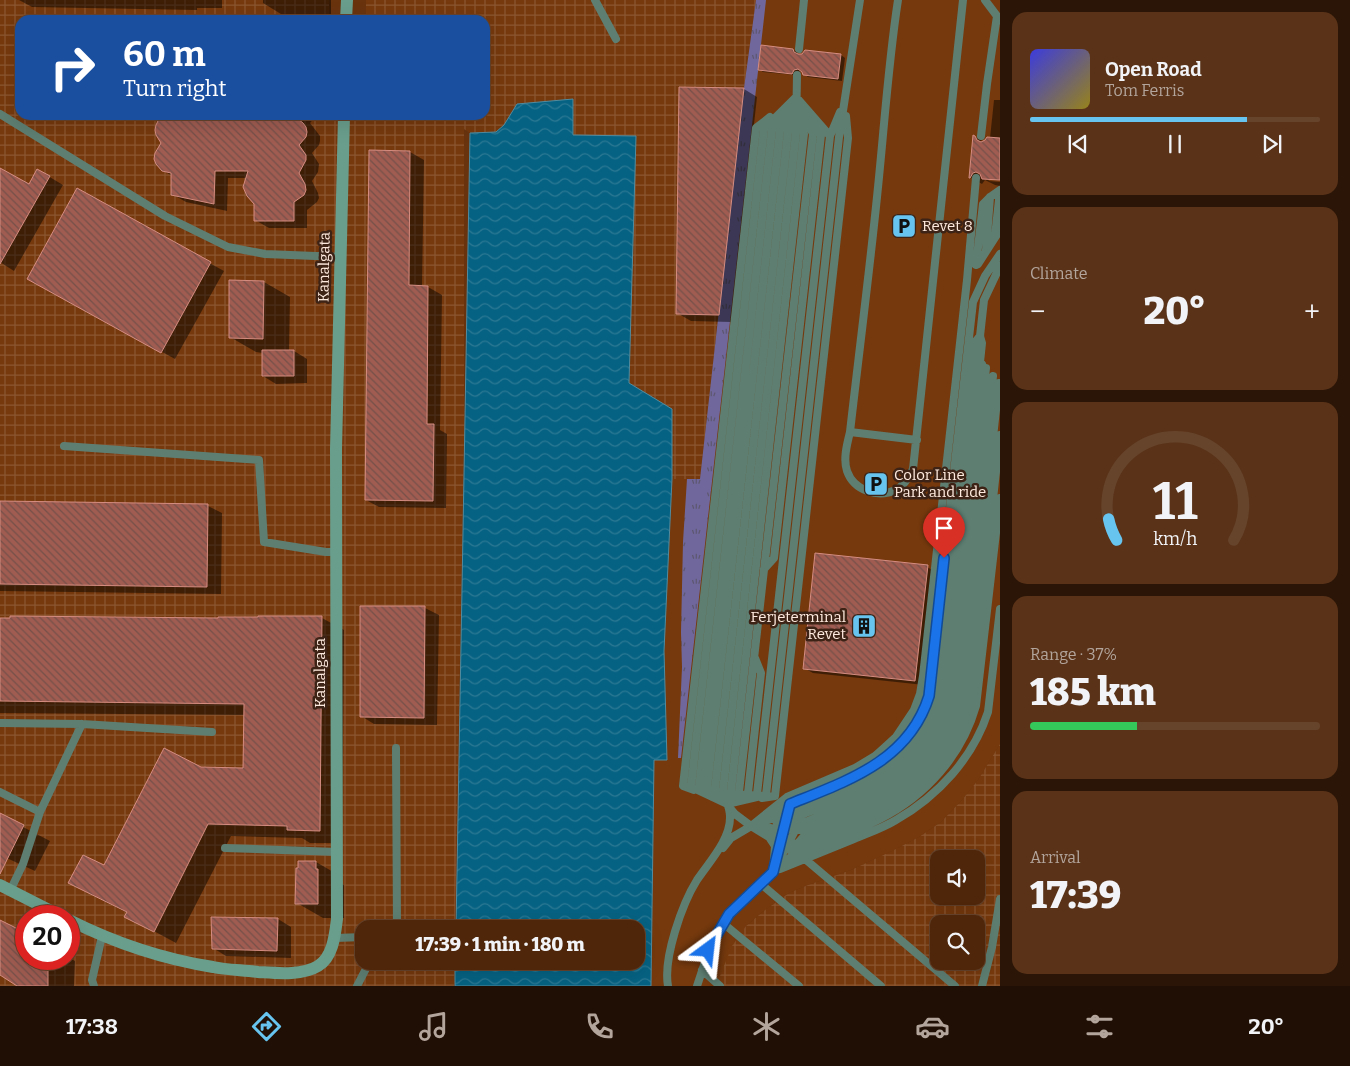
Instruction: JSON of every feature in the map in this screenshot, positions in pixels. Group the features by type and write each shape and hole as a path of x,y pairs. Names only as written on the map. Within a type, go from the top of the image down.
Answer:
{"main road":[{"path":"346,0 346,15"},
{"name":"Kanalgata","path":"80,925 102,936 166,958 214,968 274,973 305,972 319,966 333,946 337,919 336,449 344,120"},
{"path":"5,888 39,905"}],"lane":[{"path":"596,0 616,39"},
{"path":"799,49 804,0"},
{"path":"796,97 756,128 683,786 727,804 766,795 839,137 860,0"},
{"path":"898,0 891,48 877,196 850,432 845,453 847,470 853,482 867,492 881,494 897,490 914,469 962,0"},
{"path":"981,136 986,84 999,18 984,0"},
{"path":"773,872 775,846 769,837 750,826 735,814 715,789 788,132 796,97 797,75"},
{"path":"796,97 772,130 699,788 727,804 757,794 830,136 844,104"},
{"path":"796,97 830,136"},
{"path":"727,804 739,792 813,134 796,97"},
{"path":"782,572 774,558 821,135 796,97"},
{"path":"668,986 666,976 676,928 684,906 696,882 727,834 731,815 727,804 731,791 804,134 796,97"},
{"path":"0,114 165,216 228,247 264,254 341,257"},
{"path":"708,864 731,838 750,826 787,797 855,768 875,756 896,737 908,721 919,700 967,280 976,178"},
{"path":"976,266 983,204 1000,190"},
{"path":"994,238 1000,190"},
{"path":"985,252 990,197"},
{"path":"967,280 1000,230"},
{"path":"697,986 708,950 729,914 773,872 792,832 859,776 880,762 902,742 915,725 927,702 973,302 985,276 1000,254"},
{"path":"773,872 792,832 888,774 899,765 913,751 926,733 940,707 945,679 980,362 982,342 980,336 984,300 1000,266"},
{"path":"773,872 792,832 884,768 908,746 933,705 938,678 975,342 980,336"},
{"path":"750,826 792,832 875,806 907,786 929,764 944,744 959,715 966,681 999,383 980,362"},
{"path":"792,832 868,794 892,779 912,763 932,737 946,710 952,680 986,368"},
{"path":"792,832 872,800 896,785 924,760 938,741 953,712 959,680 993,376"},
{"path":"850,432 917,440"},
{"path":"750,826 792,832 878,812 917,786 934,769 950,748 962,726 973,682 1000,435"},
{"path":"64,446 259,460 264,542 337,552"},
{"path":"750,826 792,832 881,819 909,802 940,773 964,737 976,706 1000,498"},
{"path":"763,570 774,558"},
{"path":"773,872 895,820 931,795 946,781 958,767 983,727 988,712 1000,609"},
{"path":"727,804 748,793 761,673 754,656"},
{"path":"761,673 772,658"},
{"path":"0,723 82,724 212,732"},
{"path":"5,888 23,864 40,812 82,724"},
{"path":"396,748 397,920"},
{"path":"0,792 40,812"},
{"path":"225,848 337,852"},
{"path":"804,859 955,986"},
{"path":"761,884 881,986"},
{"path":"982,986 996,948 1000,899"},
{"path":"724,924 799,986"},
{"path":"94,986 92,980 102,936"},
{"path":"335,938 355,937"},
{"path":"357,986 365,970"},
{"path":"702,970 720,986"}],"shaded area":[{"path":"0,0 329,0 329,15 15,15 15,120 490,120 490,15 366,15 366,0 756,0 744,88 700,479 672,479 672,409 629,383 636,136 573,135 573,99 517,104 504,125 495,132 470,133 464,129 464,436 455,920 355,920 355,970 455,970 454,986 0,986"},
{"path":"756,0 1000,0 1000,744 978,780 941,822 919,837 892,851 851,870 789,893 746,926 718,986 651,986 654,760 667,760 664,651 672,479 700,479 744,88"},
{"path":"1000,744 1000,986 718,986 732,946 746,926 765,910 789,893 851,870 919,837 941,822 978,780"}],"green space":[{"path":"756,0 766,0 681,758 678,758 682,667 683,542 687,479 700,479 744,88"}],"water":[{"path":"573,99 573,135 636,136 629,383 672,409 672,479 664,651 667,760 654,760 651,986 455,986 455,970 645,970 645,920 456,920 470,133 496,132 504,125 517,104"}],"building":[{"path":"761,45 793,49 798,54 802,54 805,50 841,54 838,79 803,75 798,69 794,70 792,74 758,70"},
{"path":"679,87 744,88 719,315 676,314"},
{"path":"158,120 299,120 306,127 307,132 306,137 299,145 306,155 306,160 299,173 306,190 304,195 294,202 294,221 254,221 254,204 247,196 243,187 248,171 215,171 214,204 171,195 171,173 162,171 154,159 161,143 156,135 156,125"},
{"path":"973,135 981,142 987,137 1000,138 1000,180 982,179 980,174 976,172 969,178"},
{"path":"369,150 410,151 409,285 428,286 427,424 434,424 433,501 365,500"},
{"path":"0,168 29,184 37,169 50,176 0,264"},
{"path":"77,188 211,262 161,353 27,279"},
{"path":"229,280 264,281 263,339 229,338"},
{"path":"262,350 294,350 294,376 262,376"},
{"path":"0,501 208,504 207,587 0,584"},
{"name":"Ferjeterminal Revet","path":"815,553 928,565 915,681 803,669"},
{"path":"360,606 425,606 424,718 360,717"},
{"path":"10,616 218,618 322,616 320,831 287,830 287,826 208,824 154,932 124,917 127,912 68,883 83,855 104,865 164,748 201,767 243,768 244,704 0,701 0,618 10,618"},
{"path":"0,813 24,825 0,874"},
{"path":"298,861 316,861 316,869 318,869 318,904 295,904 296,868 298,868"},
{"path":"211,917 278,918 277,951 212,949"},
{"path":"0,920 15,928 15,970 48,970 48,986 17,986 0,975"}],"place":[{"name":"Revet 8","path":"904,226"},
{"name":"Color Line Park and ride","path":"876,484"},
{"name":"Ferjeterminal Revet","path":"864,626"}],"route":[{"path":"708,950 729,914 773,872 790,804 859,776 890,754 915,725 929,696 944,558"}]}
